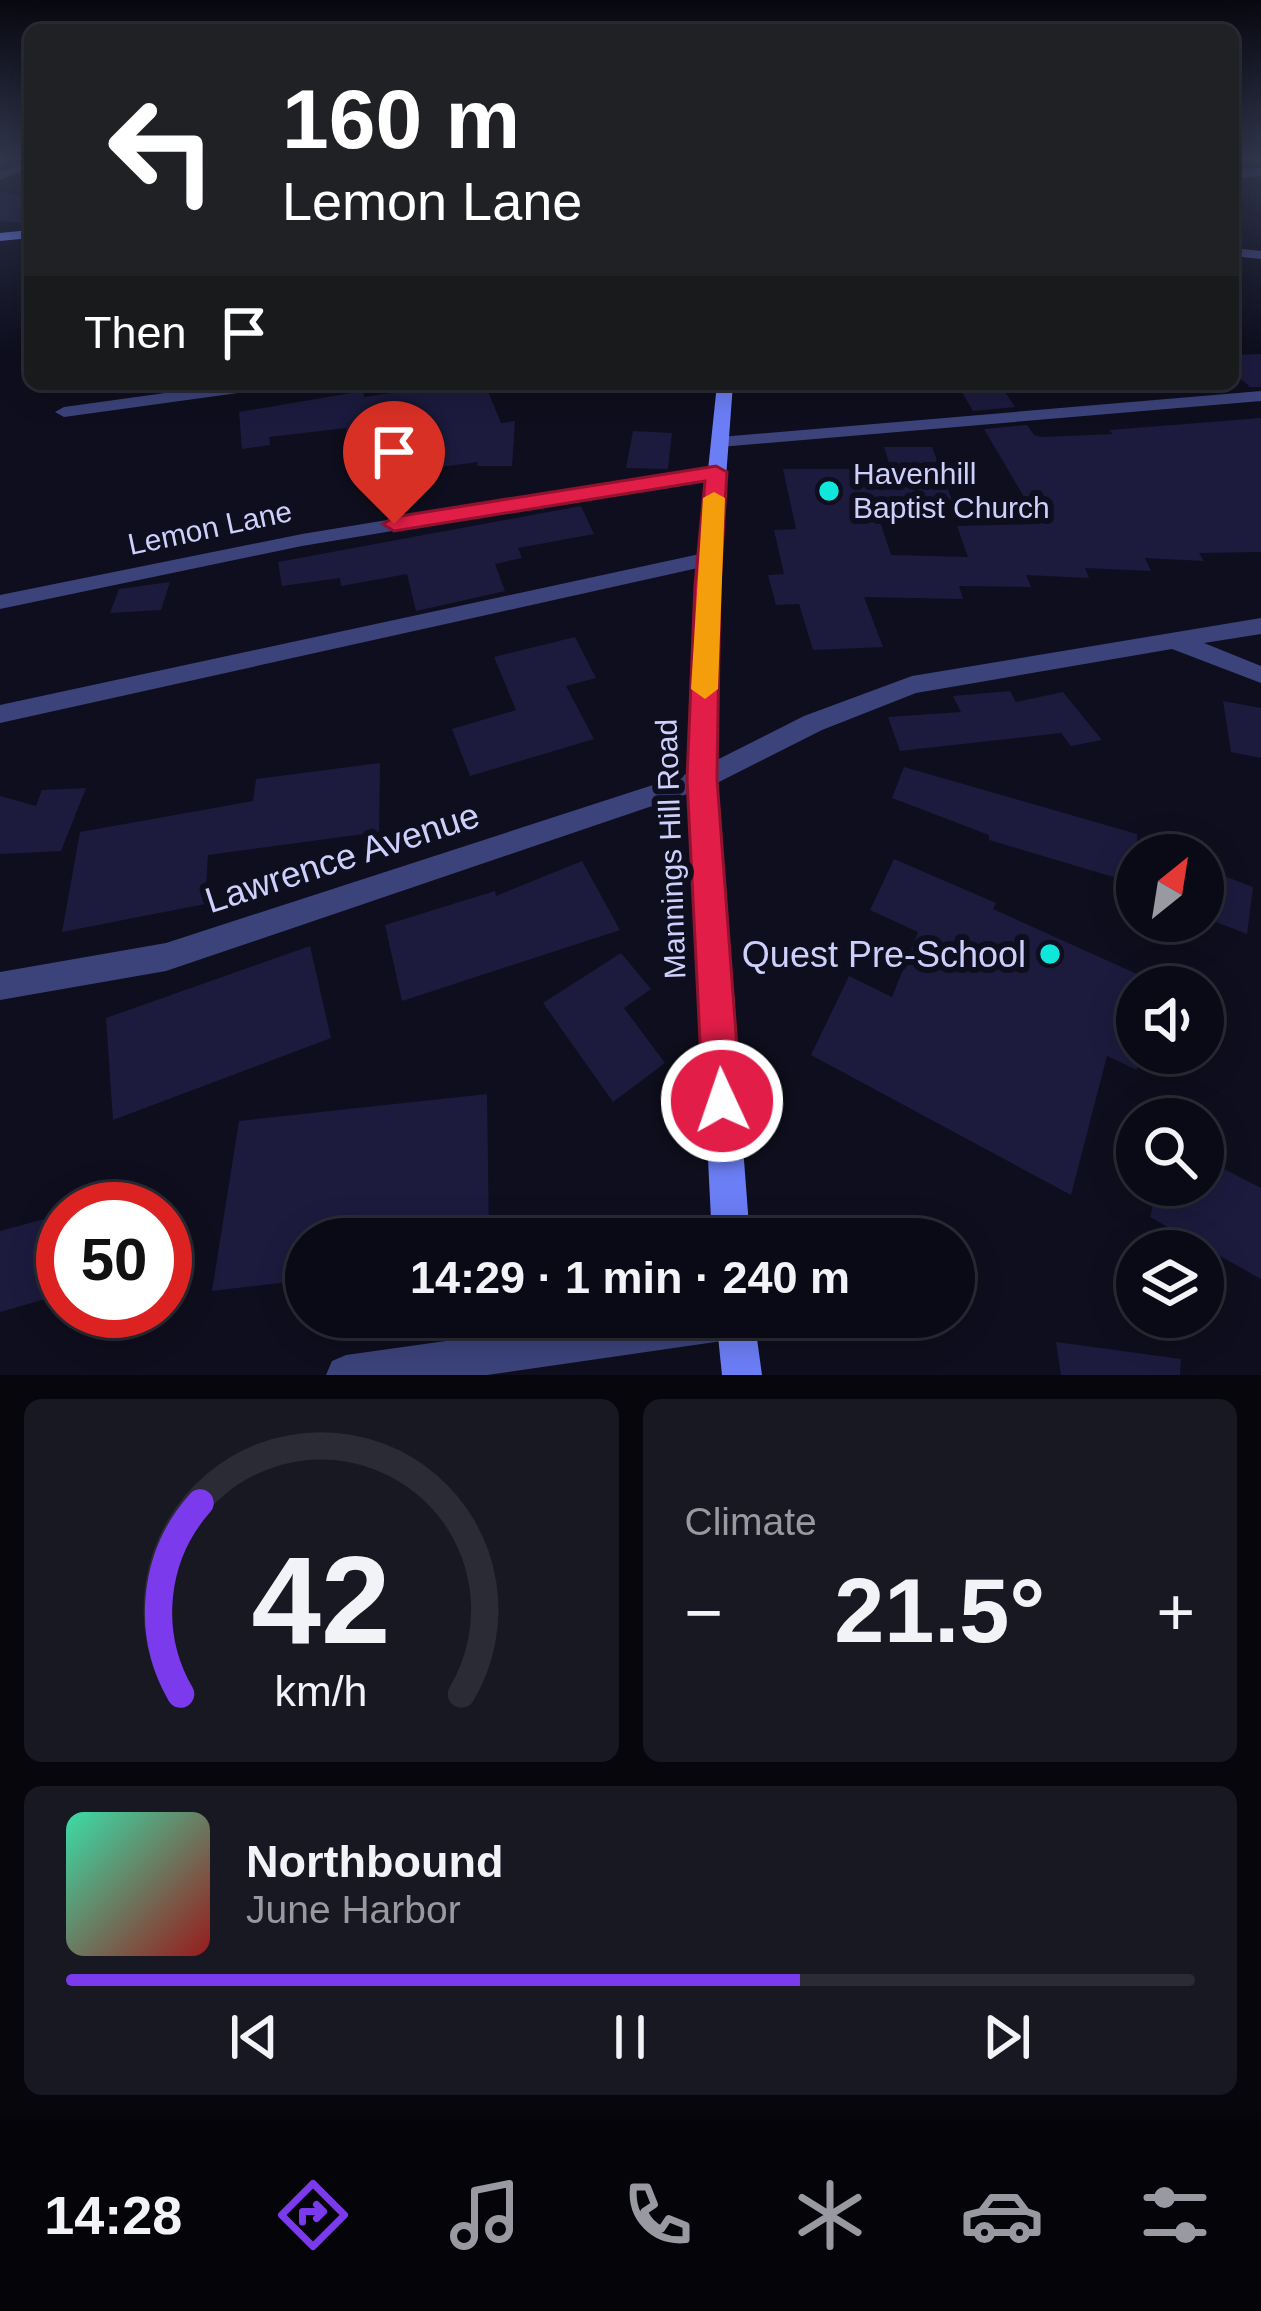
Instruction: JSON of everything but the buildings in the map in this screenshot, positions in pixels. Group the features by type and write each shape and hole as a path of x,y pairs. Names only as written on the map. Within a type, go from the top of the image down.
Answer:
{"main road":[{"name":"Mannings Hill Road","path":"724,390 710,559 702,779 729,1218"},
{"path":"737,1338 742,1375"}],"street":[{"path":"64,412 224,390"},
{"path":"720,442 1261,396"},
{"name":"Lemon Lane","path":"0,602 302,540 716,472"},
{"path":"0,714 710,559"},
{"name":"Lawrence Avenue","path":"0,986 166,957 702,779 814,722 912,686 1261,626"},
{"path":"1178,642 1261,675"},
{"path":"346,1375 599,1338"}],"slow traffic":[{"path":"705,689 714,498"}],"place":[{"name":"Havenhill Baptist Church","path":"829,491"},
{"name":"Quest Pre-School","path":"1050,954"}],"route":[{"path":"394,524 716,472 707,585 702,779 722,1101"}]}
